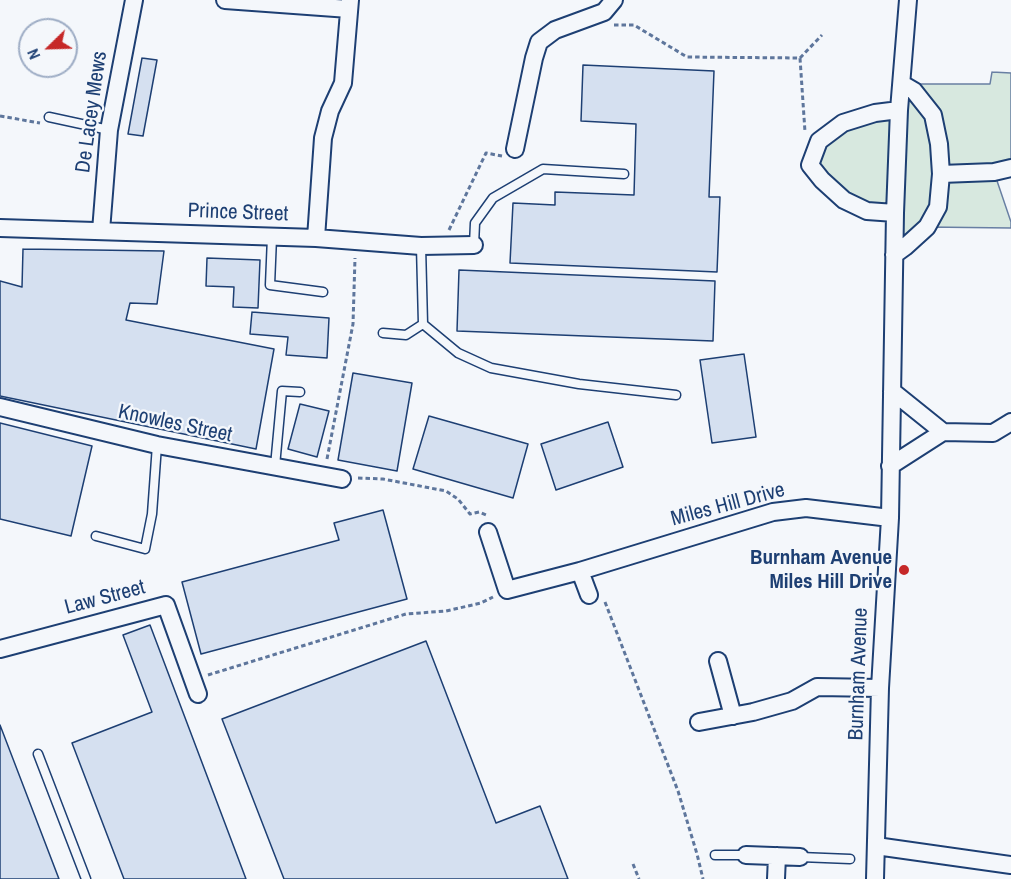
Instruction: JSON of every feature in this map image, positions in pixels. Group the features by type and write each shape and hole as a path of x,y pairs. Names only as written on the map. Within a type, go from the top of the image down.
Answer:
{"street":[{"name":"De Lacey Mews","path":"101,231 109,130 134,0"},
{"path":"225,0 349,4 343,83 330,111 323,138 315,238"},
{"path":"515,149 539,42 555,30 604,12 614,0"},
{"name":"Burnham Avenue","path":"875,879 880,688 890,518 895,213 899,110 908,0"},
{"path":"894,255 927,227 938,207 941,174 939,144 933,115 914,91 902,84"},
{"path":"895,213 867,211 844,200 822,180 810,165 819,141 843,123 875,113 899,110"},
{"path":"941,174 994,172 1011,168"},
{"name":"Prince Street","path":"0,228 315,238 421,246 474,245"},
{"path":"892,391 943,432"},
{"name":"Knowles Street","path":"0,407 157,446 342,479"},
{"path":"890,466 943,432 993,433 1011,422"},
{"name":"Miles Hill Drive","path":"507,590 580,571 772,512 806,508 890,518"},
{"path":"488,532 507,590"},
{"path":"580,571 597,597"},
{"name":"Law Street","path":"0,649 166,605 195,687"},
{"path":"718,661 733,716"},
{"path":"699,722 792,701 817,687 880,688"},
{"path":"876,846 1011,865"},
{"path":"746,855 800,857"},
{"path":"776,879 777,856"}],"lane":[{"path":"49,117 109,130"},
{"path":"474,245 475,223 493,198 543,169 624,174"},
{"path":"272,237 270,285 323,292"},
{"path":"421,246 423,324 458,352 491,368 579,384 676,395"},
{"path":"383,333 406,335 423,324"},
{"path":"275,466 282,391 300,392"},
{"path":"96,537 145,549 152,514 157,446"},
{"path":"38,754 86,879"},
{"path":"715,855 746,855"},
{"path":"800,857 850,859"}],"path":[{"path":"590,18 602,25 634,25 687,57 801,58"},
{"path":"819,141 805,133 801,58 822,35"},
{"path":"0,116 42,123 49,117"},
{"path":"442,245 486,153 508,158 515,149"},
{"path":"323,475 353,324 356,242"},
{"path":"342,479 383,479 446,491 459,499 470,514 479,512 486,514 488,532"},
{"path":"195,687 406,614 446,611 481,603 507,590"},
{"path":"597,597 678,791 703,879"},
{"path":"633,864 639,879"}],"shaded area":[{"path":"992,72 1011,73 1011,168 994,172 1011,228 927,227 905,247 894,214 867,211 810,165 819,141 899,110 902,84 990,84"}],"building":[{"path":"142,58 157,60 143,136 128,134"},
{"path":"583,65 714,71 709,197 720,197 717,272 510,263 513,203 555,205 555,192 634,195 636,124 581,121"},
{"path":"23,249 164,251 157,304 130,303 126,320 274,349 256,449 0,396 0,281 22,287"},
{"path":"207,258 260,260 258,308 233,307 234,287 206,286"},
{"path":"459,270 715,281 713,341 457,331"},
{"path":"252,312 329,318 327,358 286,355 288,337 250,334"},
{"path":"744,354 756,437 712,443 700,360"},
{"path":"353,373 412,383 397,471 338,460"},
{"path":"300,404 329,411 317,457 288,449"},
{"path":"429,416 528,444 513,498 413,469"},
{"path":"608,422 623,467 556,490 541,444"},
{"path":"0,423 92,446 71,536 0,519"},
{"path":"383,510 407,599 201,654 182,582 339,540 334,523"},
{"path":"150,625 246,879 124,879 72,743 152,712 123,635"},
{"path":"426,641 496,823 540,806 568,879 284,879 222,719"},
{"path":"0,725 59,879 0,879"}],"place":[{"name":"Burnham Avenue Miles Hill Drive","path":"904,570"}]}
